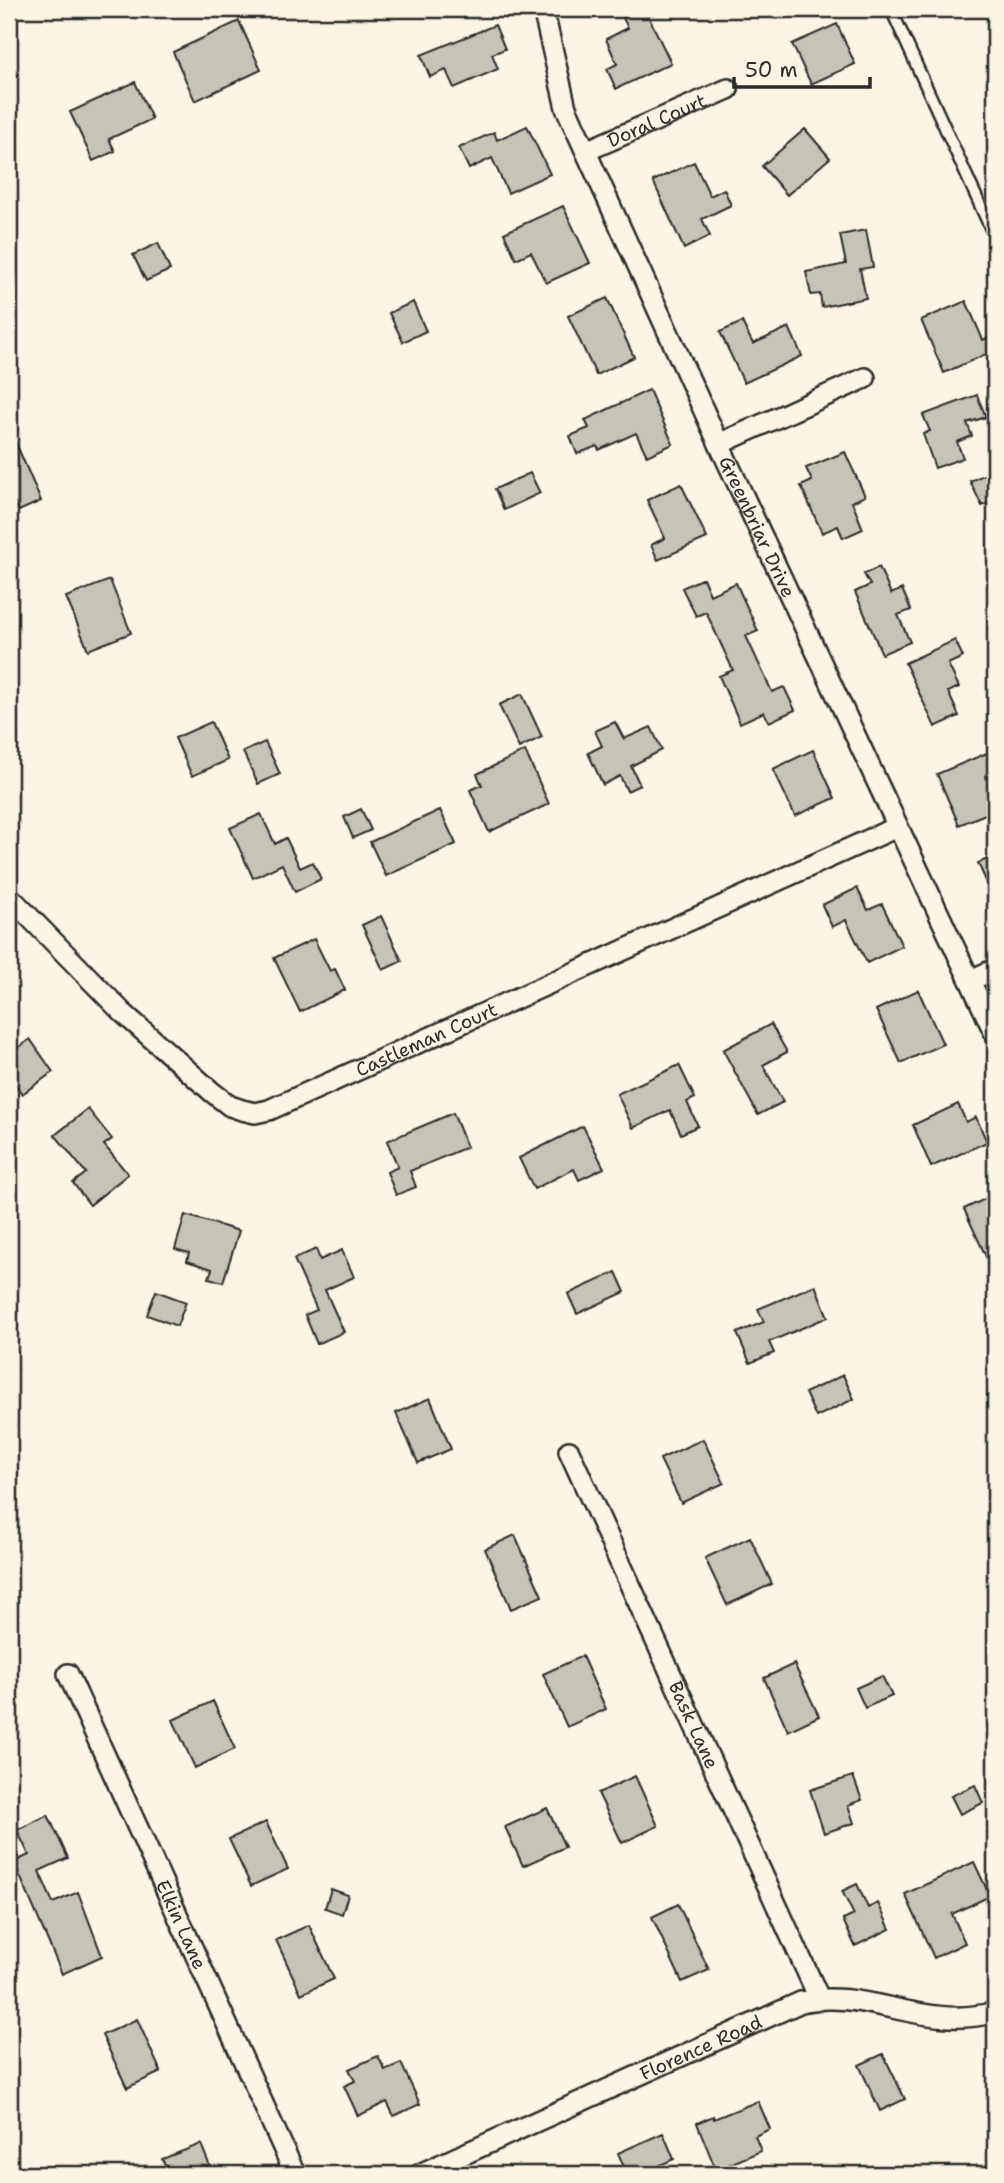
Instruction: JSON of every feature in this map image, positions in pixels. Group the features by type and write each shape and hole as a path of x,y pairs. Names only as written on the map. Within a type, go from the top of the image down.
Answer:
{"street":[{"name":"Greenbriar Drive","path":"543,9 566,108 719,444 995,1034"},
{"name":"Doral Court","path":"586,151 728,89"},
{"path":"719,444 865,378"},
{"name":"Castleman Court","path":"9,896 122,1012 172,1057 230,1106 254,1113 269,1110 897,827"},
{"path":"971,980 995,970"},
{"name":"Bask Lane","path":"569,1451 819,1998"},
{"name":"Elkin Lane","path":"68,1674 295,2174"},
{"name":"Florence Road","path":"420,2174 782,2011 819,1998 958,2020 995,2012"}],"lane":[{"path":"891,9 995,238"}],"building":[{"path":"645,9 671,63 616,89 607,69 617,64 606,39 628,28 623,18"},
{"path":"239,21 261,70 195,101 173,52"},
{"path":"837,24 855,64 811,84 792,44"},
{"path":"495,25 505,49 492,54 498,69 454,88 446,70 430,77 421,55"},
{"path":"135,82 152,119 109,139 115,151 93,161 70,112"},
{"path":"527,126 550,174 508,193 492,158 469,169 459,148 494,132 497,140"},
{"path":"805,129 830,158 787,195 762,166"},
{"path":"694,162 710,196 724,189 731,205 702,219 710,236 684,249 653,181"},
{"path":"563,206 590,263 546,283 531,252 516,259 504,233"},
{"path":"866,230 873,267 860,269 866,298 822,307 820,294 811,295 806,272 846,264 840,235"},
{"path":"158,243 170,270 146,281 133,255"},
{"path":"607,298 634,357 596,375 568,316"},
{"path":"966,301 983,340 995,335 995,350 944,373 921,320"},
{"path":"413,302 426,331 403,342 389,313"},
{"path":"742,322 753,344 789,327 802,356 744,383 720,332"},
{"path":"649,390 673,444 647,456 636,433 599,450 597,446 577,454 570,436 589,428 585,420"},
{"path":"977,395 986,417 967,423 972,436 957,442 963,458 935,468 923,434 930,431 923,415"},
{"path":"9,427 41,501 19,511 15,502 9,505"},
{"path":"845,452 865,496 852,502 863,529 843,538 838,526 822,533 801,486 812,481 806,468"},
{"path":"995,470 995,500 982,506 970,481"},
{"path":"530,473 540,493 504,510 495,489"},
{"path":"681,484 707,538 658,560 651,545 665,538 647,500"},
{"path":"879,567 891,594 902,589 911,610 898,615 910,642 882,654 855,592 870,585 864,574"},
{"path":"703,578 710,595 736,583 758,631 746,636 772,692 784,687 795,710 769,722 764,712 740,723 719,676 733,670 706,612 696,616 682,588"},
{"path":"110,580 131,633 88,650 66,597"},
{"path":"955,640 963,657 948,664 959,687 948,692 959,716 935,727 905,663"},
{"path":"522,694 542,737 519,748 499,705"},
{"path":"211,722 228,760 192,776 175,738"},
{"path":"615,722 624,739 651,727 662,750 631,766 640,785 627,791 620,776 603,785 588,753 602,746 595,731"},
{"path":"265,742 280,774 258,784 243,752"},
{"path":"813,750 835,798 795,816 773,769"},
{"path":"525,751 549,804 489,832 470,790 482,785 477,774"},
{"path":"992,751 995,771 986,775 995,798 995,810 959,825 937,774"},
{"path":"361,809 371,830 353,838 344,817"},
{"path":"440,810 456,844 386,876 370,842"},
{"path":"261,814 275,844 286,838 300,868 313,862 321,879 295,892 282,864 253,878 230,828"},
{"path":"995,856 995,901 978,863"},
{"path":"857,888 868,910 882,904 902,946 867,963 846,920 832,927 822,905"},
{"path":"381,916 402,961 383,970 362,925"},
{"path":"314,939 330,971 335,969 345,990 300,1012 274,958"},
{"path":"918,990 943,1044 901,1063 876,1010"},
{"path":"771,1024 787,1052 763,1065 783,1102 758,1115 723,1050"},
{"path":"9,1034 18,1048 30,1039 53,1072 22,1094 9,1075"},
{"path":"679,1065 695,1098 687,1102 698,1126 681,1134 670,1110 633,1128 617,1094"},
{"path":"958,1104 966,1122 976,1117 987,1142 931,1167 913,1125"},
{"path":"88,1109 112,1139 104,1145 128,1174 90,1205 73,1183 86,1173 55,1135"},
{"path":"453,1113 467,1147 410,1171 416,1187 396,1195 387,1172 398,1167 387,1141"},
{"path":"583,1126 604,1168 579,1180 574,1169 534,1189 519,1158"},
{"path":"995,1194 995,1276 964,1209"},
{"path":"185,1215 239,1231 223,1282 209,1278 212,1269 187,1261 189,1253 175,1249"},
{"path":"316,1249 320,1260 342,1250 354,1277 325,1290 344,1332 317,1344 305,1315 317,1310 294,1259"},
{"path":"616,1272 625,1292 577,1314 568,1294"},
{"path":"815,1285 828,1317 769,1342 774,1353 750,1363 737,1333 764,1322 758,1309"},
{"path":"156,1291 186,1302 177,1326 147,1315"},
{"path":"843,1375 854,1399 816,1417 805,1393"},
{"path":"430,1398 451,1449 418,1463 396,1413"},
{"path":"703,1439 724,1483 681,1503 660,1459"},
{"path":"515,1535 542,1596 511,1609 485,1549"},
{"path":"750,1537 772,1584 727,1605 705,1558"},
{"path":"582,1656 606,1709 567,1727 543,1674"},
{"path":"794,1664 819,1716 788,1731 764,1678"},
{"path":"882,1676 892,1696 865,1708 856,1688"},
{"path":"213,1701 235,1749 195,1768 173,1720"},
{"path":"635,1776 658,1826 622,1843 598,1793"},
{"path":"853,1776 862,1800 848,1805 854,1823 824,1833 810,1790"},
{"path":"975,1785 983,1803 960,1814 951,1796"},
{"path":"547,1808 565,1847 523,1866 505,1827"},
{"path":"48,1815 68,1858 39,1871 53,1903 78,1892 102,1956 62,1974 14,1862 29,1855 17,1830"},
{"path":"266,1822 288,1869 251,1886 229,1839"},
{"path":"974,1862 990,1896 952,1914 965,1943 934,1958 905,1894"},
{"path":"857,1884 868,1908 878,1903 890,1929 855,1946 843,1920 854,1915 842,1891"},
{"path":"331,1889 348,1895 342,1914 325,1908"},
{"path":"678,1904 709,1970 682,1982 652,1917"},
{"path":"309,1925 334,1979 301,1994 276,1940"},
{"path":"137,2019 161,2072 127,2088 102,2035"},
{"path":"883,2054 905,2099 880,2111 859,2065"},
{"path":"378,2056 385,2070 401,2063 420,2104 394,2116 387,2102 358,2116 344,2086 355,2081 349,2069"},
{"path":"758,2101 770,2129 755,2136 761,2151 716,2170 697,2123"},
{"path":"663,2133 674,2159 658,2166 662,2174 627,2174 618,2153"},
{"path":"201,2144 213,2174 169,2174 162,2159"}]}
